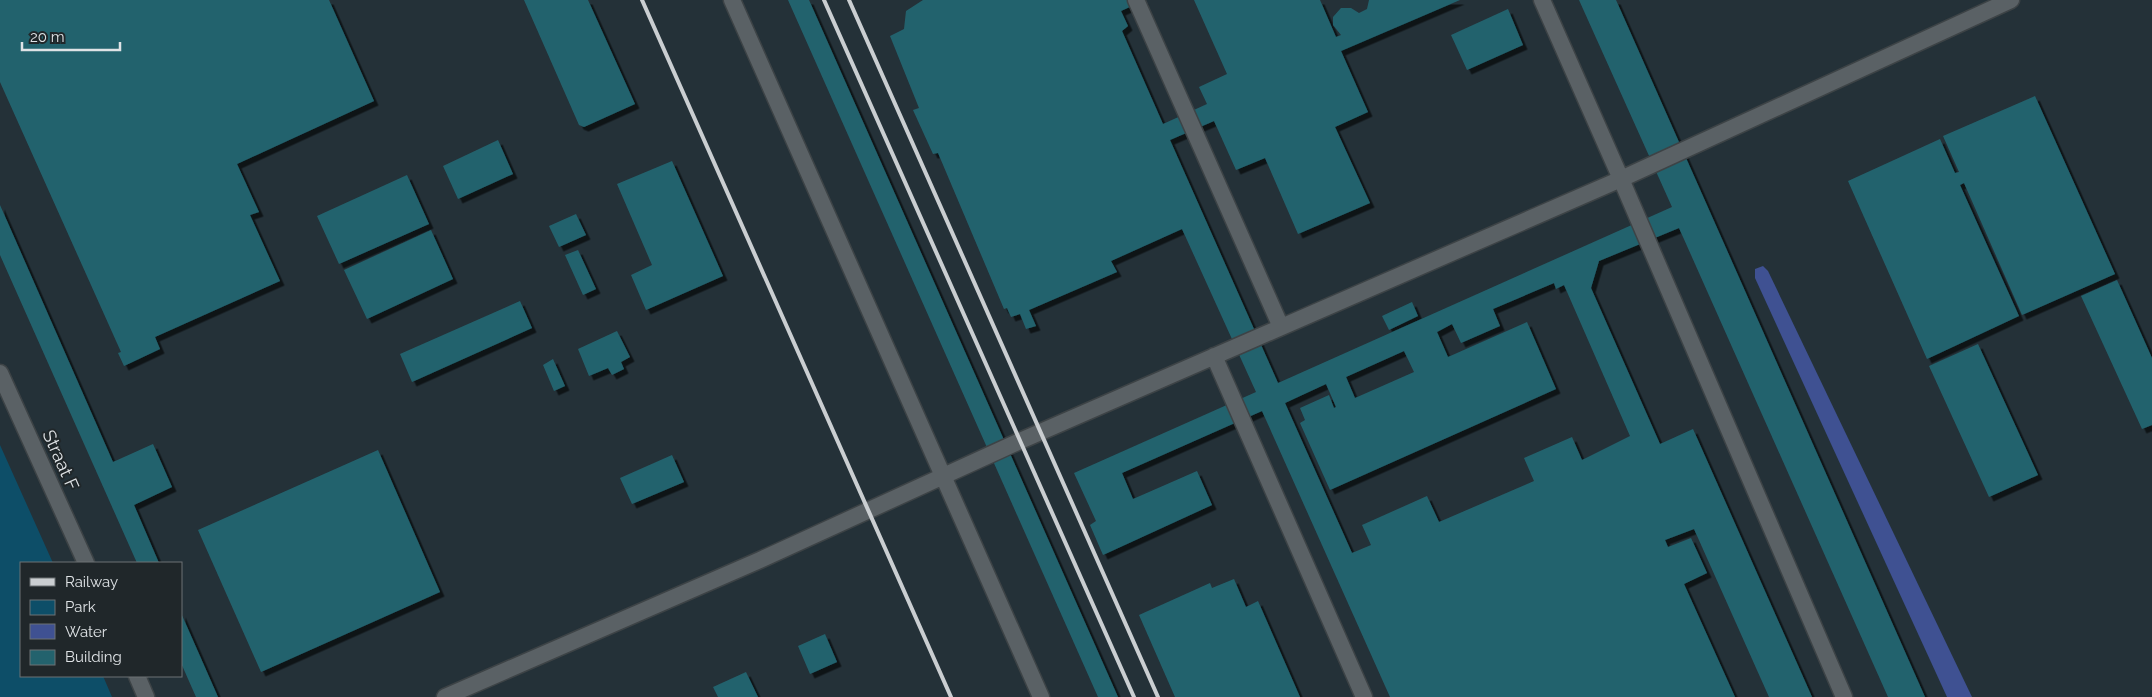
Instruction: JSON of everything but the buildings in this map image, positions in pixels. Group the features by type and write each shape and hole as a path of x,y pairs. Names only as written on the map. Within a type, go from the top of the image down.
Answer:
{"lane":[{"path":"732,0 1041,697"},
{"path":"1136,0 1281,327"},
{"path":"1542,0 1844,697"},
{"path":"445,697 751,564 943,476 1214,356 1621,179 2011,0"},
{"path":"1214,356 1364,697"},
{"name":"Straat F","path":"0,373 86,562"},
{"path":"137,677 146,697"}],"shaded area":[{"path":"0,0 2152,0 2152,697 0,697"}],"green space":[{"path":"0,445 53,562 20,562 20,677 103,677 112,697 0,697"}],"water":[{"path":"1763,266 1768,271 1972,697 1947,697 1755,278 1755,269"}],"railway":[{"path":"642,0 951,697"},
{"path":"824,0 1134,697"},
{"path":"849,0 1158,697"}]}
